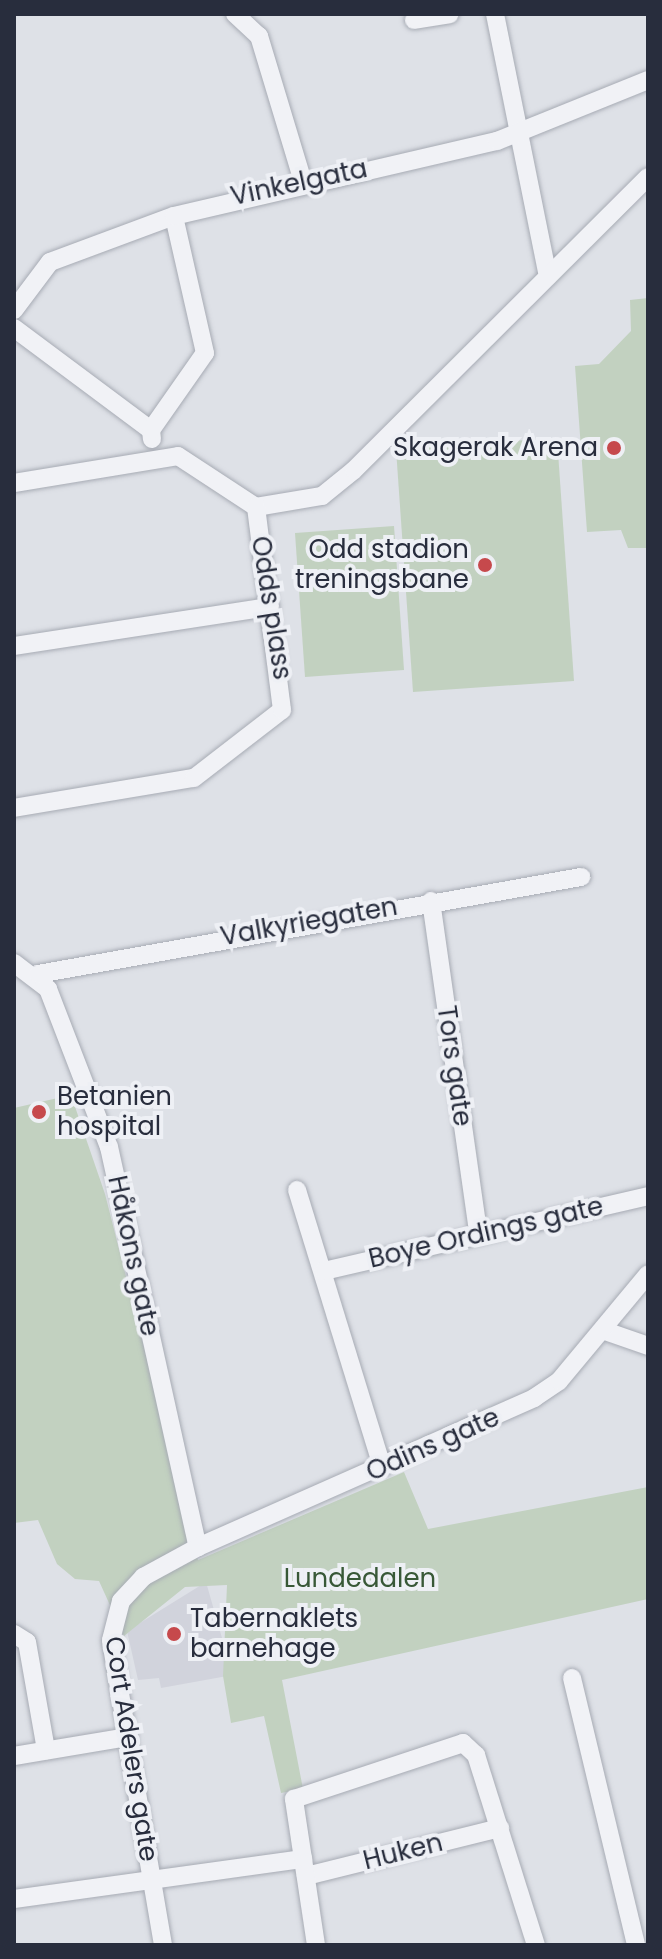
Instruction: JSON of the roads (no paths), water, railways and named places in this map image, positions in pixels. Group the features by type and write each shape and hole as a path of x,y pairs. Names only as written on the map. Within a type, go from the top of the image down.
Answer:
{"street":[{"path":"235,14 259,36 303,182"},
{"path":"414,20 450,14"},
{"path":"495,14 548,276"},
{"name":"Vinkelgata","path":"14,310 50,262 174,216 303,182 519,133 648,80"},
{"path":"14,483 154,458 193,461 256,507 322,496 648,177"},
{"path":"154,458 151,430 205,353 174,216"},
{"path":"14,328 151,430"},
{"name":"Odds plass","path":"14,808 194,778 282,710 256,507"},
{"path":"14,646 270,607"},
{"name":"Valkyriegaten","path":"38,974 431,901 581,877"},
{"name":"Tors gate","path":"431,901 478,1232"},
{"path":"14,963 38,974"},
{"name":"Håkons gate","path":"38,974 109,1147 198,1547"},
{"path":"297,1190 382,1467"},
{"name":"Boye Ordings gate","path":"324,1271 478,1232 648,1196"},
{"name":"Odins gate","path":"198,1547 534,1398 605,1331 648,1274"},
{"path":"605,1331 648,1346"},
{"name":"Cort Adelers gate","path":"163,1945 112,1622 143,1577 198,1547"},
{"path":"14,1634 31,1656 46,1750"},
{"path":"572,1678 636,1945"},
{"path":"14,1756 128,1737"},
{"path":"316,1945 294,1799 469,1745 500,1828 536,1945"},
{"name":"Huken","path":"14,1899 151,1877 304,1868 500,1828"}],"place":[{"name":"Skagerak Arena","path":"614,448"},
{"name":"Odd stadion treningsbane","path":"485,565"},
{"name":"Betanien hospital","path":"39,1112"},
{"name":"Tabernaklets barnehage","path":"174,1634"}],"park label":[{"name":"Lundedalen","path":"360,1579"}]}
